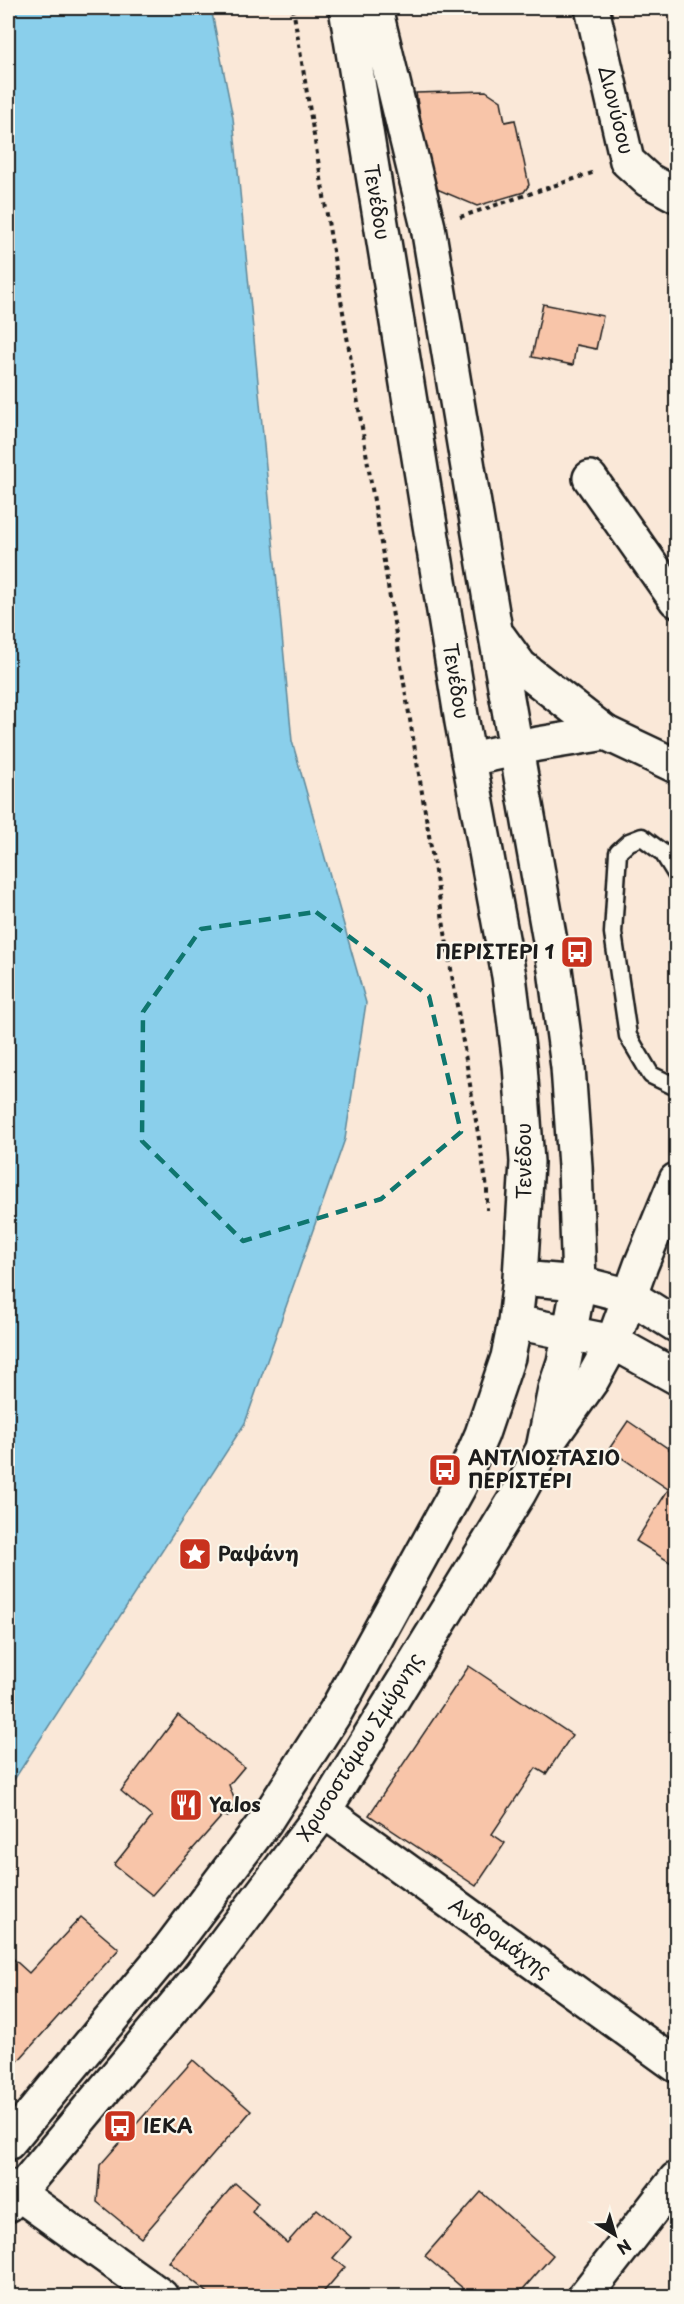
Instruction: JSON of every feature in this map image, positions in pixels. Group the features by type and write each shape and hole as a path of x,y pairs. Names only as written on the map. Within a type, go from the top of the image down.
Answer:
{"main road":[{"name":"Τενέδου","path":"345,8 462,722 471,759 509,976 520,1065 527,1162 520,1278 508,1357"},
{"name":"Τενέδου","path":"375,8 428,227 495,630 555,969 568,1067 575,1166 579,1283 570,1332"},
{"name":"Διονύσου","path":"592,8 627,161 648,180 673,194"},
{"path":"590,478 676,600"},
{"path":"495,630 520,666 606,733 676,766"},
{"path":"471,759 606,733"},
{"path":"543,1449 592,1380 613,1342 641,1265 676,1180"},
{"path":"520,1278 579,1283 630,1296 676,1325"},
{"path":"515,1322 613,1342 676,1377"},
{"name":"Χρυσοστόμου Σμύρνης","path":"11,2195 202,1973 324,1811 519,1493 543,1449 570,1332"},
{"name":"Χρυσοστόμου Σμύρνης","path":"8,2143 171,1948 265,1822 336,1712 460,1485 483,1434 508,1357"},
{"name":"Ανδρομάχης","path":"324,1811 676,2065"},
{"path":"585,2296 676,2179"},
{"path":"11,2195 161,2296"}],"lane":[{"path":"676,874 663,853 642,837 623,847 618,852 613,933 628,1036 651,1075 676,1087"}],"path":[{"path":"293,8 487,1188 487,1211"},
{"path":"428,227 627,161"}],"highlighted area":[{"path":"316,912 429,996 461,1132 381,1199 243,1241 142,1141 143,1012 201,929"}],"water":[{"path":"8,8 211,8 233,118 292,741 366,1003 345,1139 245,1423 8,1789"}],"building":[{"path":"486,91 501,101 505,122 515,120 529,185 524,192 477,206 432,187 416,93"},
{"path":"543,304 603,316 596,349 576,345 573,365 532,357"},
{"path":"628,1421 676,1454 676,1477 668,1489 609,1449"},
{"path":"676,1477 676,1566 636,1541"},
{"path":"469,1666 572,1735 546,1774 536,1768 492,1834 505,1843 476,1886 369,1815"},
{"name":"Yalos","path":"178,1715 244,1767 229,1785 235,1801 232,1812 228,1817 223,1815 152,1895 114,1865 152,1817 121,1791"},
{"path":"81,1917 119,1949 8,2072 8,1954 29,1973"},
{"path":"193,2060 251,2111 141,2238 97,2202 100,2165"},
{"path":"235,2183 258,2203 252,2212 287,2243 317,2209 351,2237 333,2258 345,2267 320,2296 212,2296 169,2262"},
{"path":"481,2192 553,2255 517,2296 472,2296 425,2256"}],"place":[{"name":"ΠΕΡΙΣΤΕΡΙ 1","path":"577,952"},
{"name":"ΑΝΤΛΙΟΣΤΑΣΙΟ ΠΕΡΙΣΤΕΡΙ","path":"445,1470"},
{"name":"Ραψάνη","path":"195,1554"},
{"name":"Yalos","path":"186,1805"},
{"name":"ΙΕΚΑ","path":"120,2126"}]}
